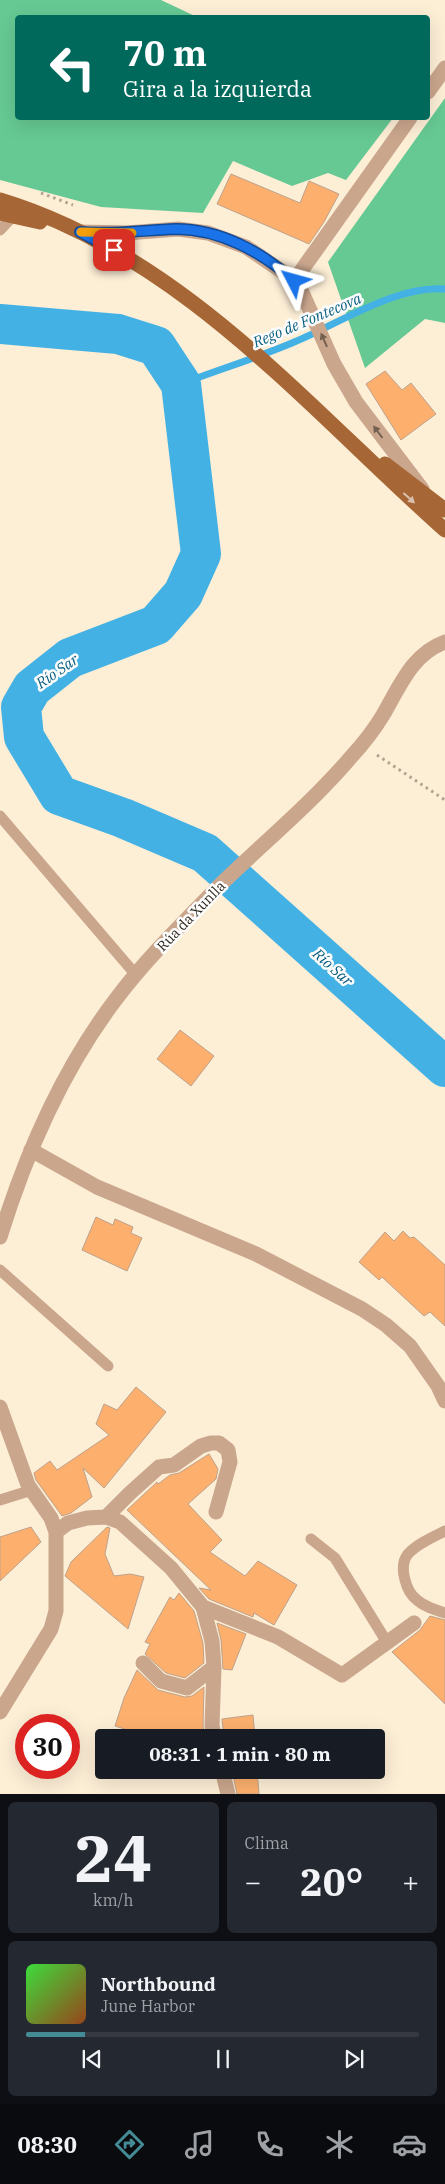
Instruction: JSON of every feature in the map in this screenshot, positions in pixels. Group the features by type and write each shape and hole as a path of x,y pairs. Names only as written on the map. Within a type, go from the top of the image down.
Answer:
{"main road":[{"path":"0,200 42,214 134,261 210,316 323,416 394,485 445,530"},
{"path":"7,215 80,232"},
{"path":"323,416 445,510"}],"street":[{"path":"430,89 445,68"},
{"path":"294,281 409,120"},
{"path":"80,232 127,233 178,229 208,233 246,247 276,266 294,281 308,305 340,375 366,416 429,498"},
{"name":"Rúa da Xunlla","path":"0,1237 14,1193 52,1105 87,1041 116,998 136,974 219,887 340,770 362,745 416,661 430,648 445,642"},
{"path":"31,1150 97,1188 256,1254 362,1309 386,1325 410,1346 434,1379 445,1401"},
{"path":"0,1407 32,1490 51,1518 56,1532 56,1612 54,1621 51,1629 0,1712"},
{"path":"106,1517 159,1467 174,1465 201,1446 211,1442 220,1443 228,1450 230,1462 216,1512"},
{"path":"56,1532 68,1523 87,1518 106,1517 120,1522 171,1568 203,1607 212,1640 214,1667 213,1729"},
{"path":"203,1607 278,1637 342,1675 388,1644 414,1623"},
{"path":"143,1663 161,1682 186,1688 214,1667"},
{"path":"224,1779 228,1794"}],"lane":[{"path":"0,230 7,215"},
{"path":"0,816 136,974"},
{"path":"0,1270 108,1366"},
{"path":"0,1500 32,1490"},
{"path":"445,1532 426,1541 408,1554 405,1561 404,1576 415,1600 429,1608 445,1613"},
{"path":"311,1540 335,1558 388,1644"}],"path":[{"path":"362,745 445,800"}],"green space":[{"path":"0,0 161,0 193,15 15,15 15,120 391,120 346,180 328,173 292,186 233,161 203,213 101,207 0,180"},
{"path":"445,98 445,323 425,319 365,368 328,262"}],"building":[{"path":"231,174 300,203 309,181 339,194 324,222 309,244 217,204"},
{"path":"385,371 402,390 411,383 436,414 401,440 366,384"},
{"path":"180,1030 214,1056 191,1086 157,1059"},
{"path":"96,1217 113,1225 115,1219 133,1227 131,1233 142,1238 127,1271 82,1250"},
{"path":"403,1231 410,1238 414,1237 445,1265 445,1326 430,1312 424,1316 382,1277 379,1280 359,1262 385,1232 394,1241"},
{"path":"136,1387 166,1412 104,1488 83,1468 92,1497 71,1513 62,1516 36,1480 34,1473 50,1461 57,1470 109,1435 96,1424 104,1404 117,1410"},
{"path":"209,1454 218,1469 216,1479 188,1504 222,1540 210,1552 245,1576 258,1561 297,1585 274,1625 254,1613 253,1617 209,1599 199,1588 211,1590 127,1510 157,1482 158,1484 170,1475 179,1473"},
{"path":"31,1527 41,1542 0,1581 0,1537"},
{"path":"107,1527 110,1528 105,1554 114,1576 130,1574 144,1577 128,1629 65,1576 71,1562"},
{"path":"179,1593 194,1611 203,1643 204,1663 185,1678 166,1673 145,1654 150,1644 145,1642 170,1597 174,1600"},
{"path":"430,1616 445,1620 445,1704 392,1652 420,1630"},
{"path":"217,1623 246,1634 232,1670 223,1669 221,1640"},
{"path":"137,1670 158,1690 185,1697 192,1696 204,1687 204,1729 125,1729 115,1726 124,1698"},
{"path":"253,1715 254,1729 223,1729 222,1719"},
{"path":"234,1779 258,1779 259,1794 237,1794"}],"waterway":[{"name":"Rego de Fontecova","path":"181,384 292,343 386,300 426,289 445,289"},
{"name":"Río Sar","path":"0,324 118,334 156,346 181,384 201,554 183,594 156,625 70,658 32,688 21,707 24,737 59,795 123,818 205,853 445,1067"}],"slow traffic":[{"path":"81,232 102,234 132,233"}],"route":[{"path":"114,250 80,232 102,234 178,229 217,235 246,247 276,266 294,281"}]}
